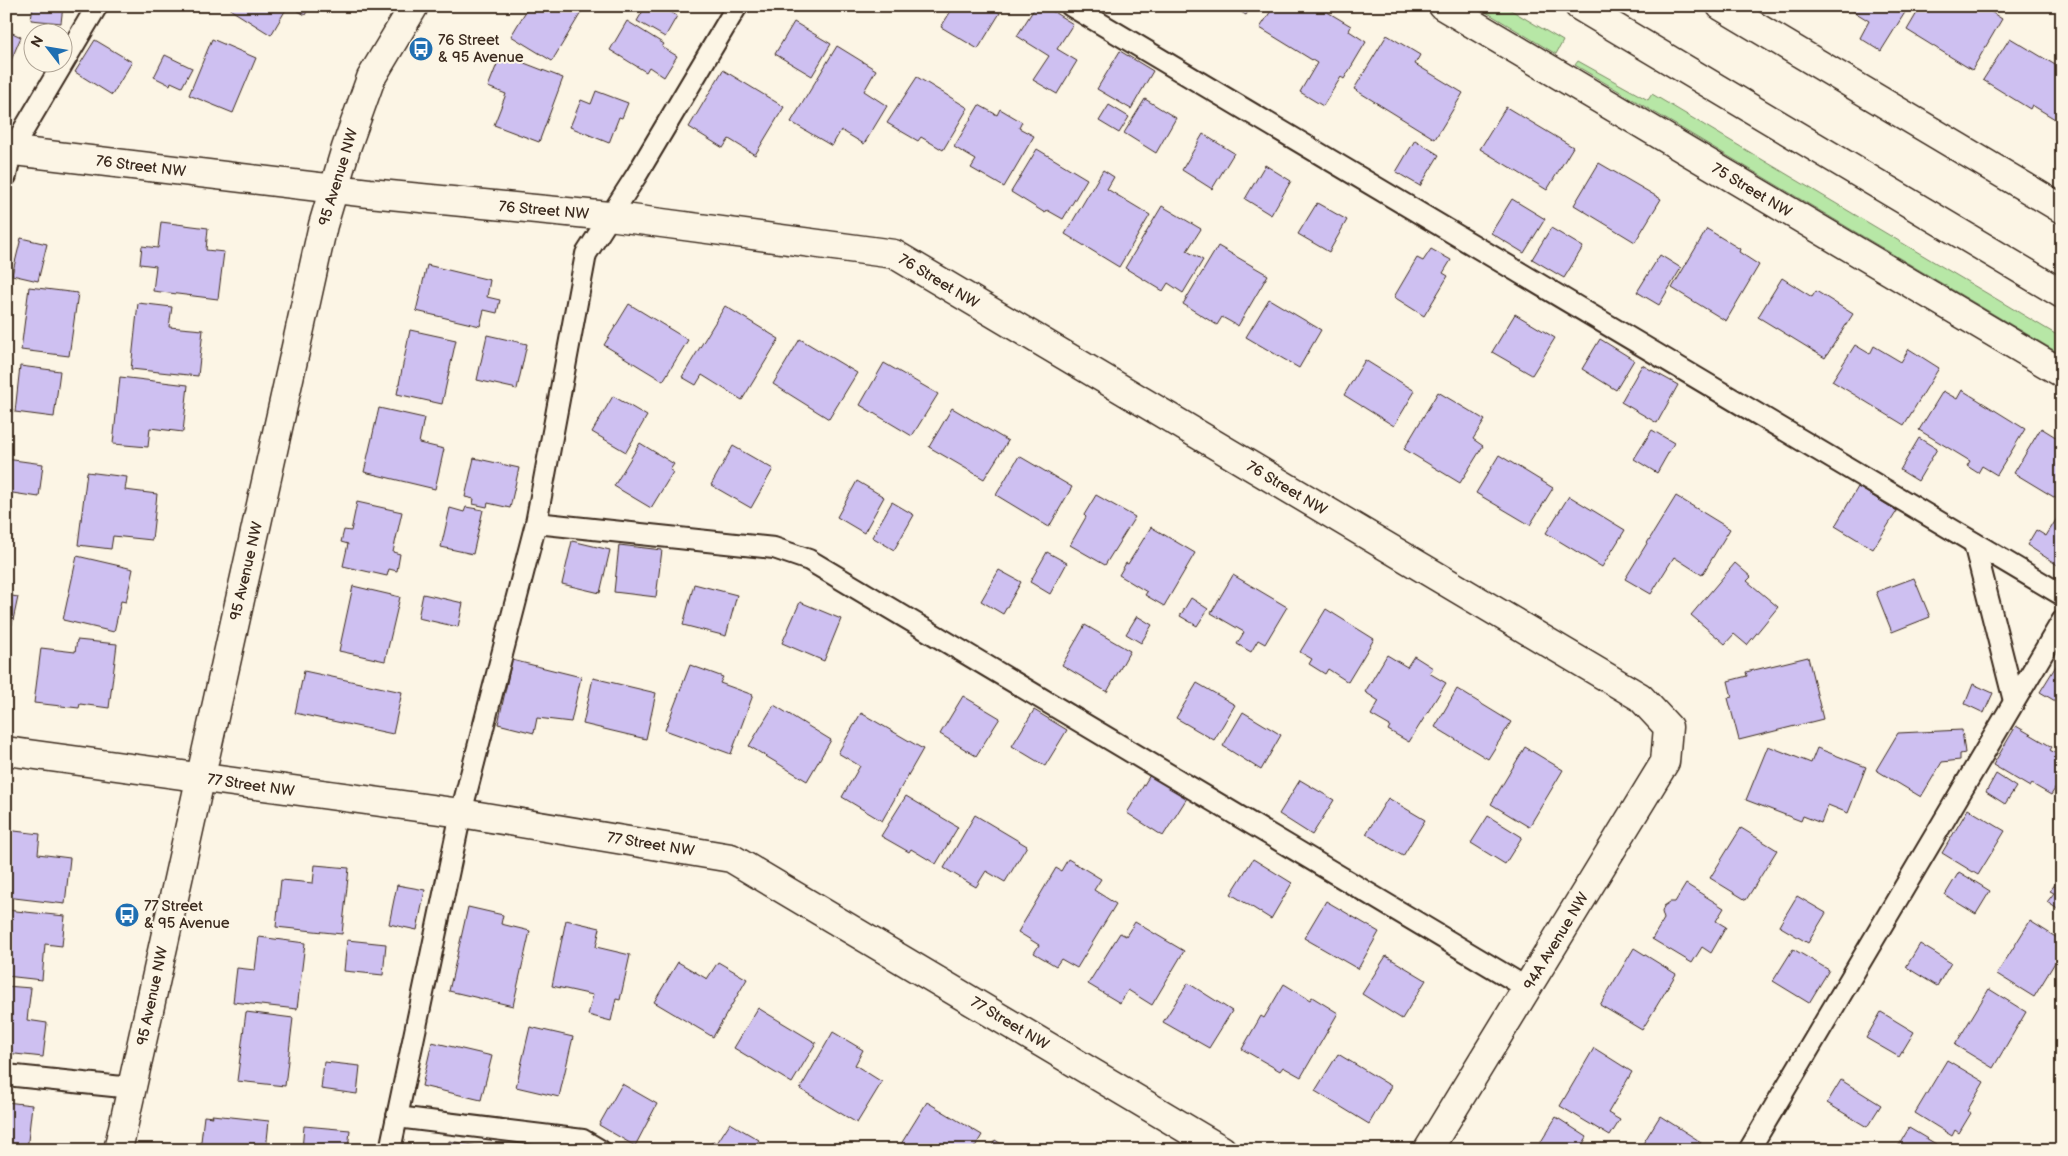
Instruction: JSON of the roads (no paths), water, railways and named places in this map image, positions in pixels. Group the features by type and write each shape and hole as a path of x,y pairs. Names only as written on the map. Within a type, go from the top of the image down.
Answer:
{"street":[{"name":"95 Avenue NW","path":"118,1150 319,245 334,189 371,78 414,6"},
{"name":"75 Street NW","path":"1443,6 2062,373"},
{"path":"1579,6 2062,294"},
{"path":"1722,6 2062,209"},
{"name":"76 Street NW","path":"8,159 609,216 894,254 1640,697 1668,727"},
{"name":"94A Avenue NW","path":"1428,1150 1665,762 1668,727"},
{"name":"77 Street NW","path":"6,751 461,813 731,858 1222,1150"}],"lane":[{"path":"8,159 97,6"},
{"path":"390,1150 461,813 536,523 586,254 641,168 737,6"},
{"path":"1071,6 2062,595"},
{"path":"536,523 774,548 809,560 1527,988"},
{"path":"1974,543 2014,701"},
{"path":"1749,1150 2062,621"},
{"path":"6,1075 132,1088"},
{"path":"397,1117 583,1140 600,1150"}],"place":[{"name":"76 Street & 95 Avenue","path":"421,49"},
{"name":"77 Street & 95 Avenue","path":"127,915"}]}
